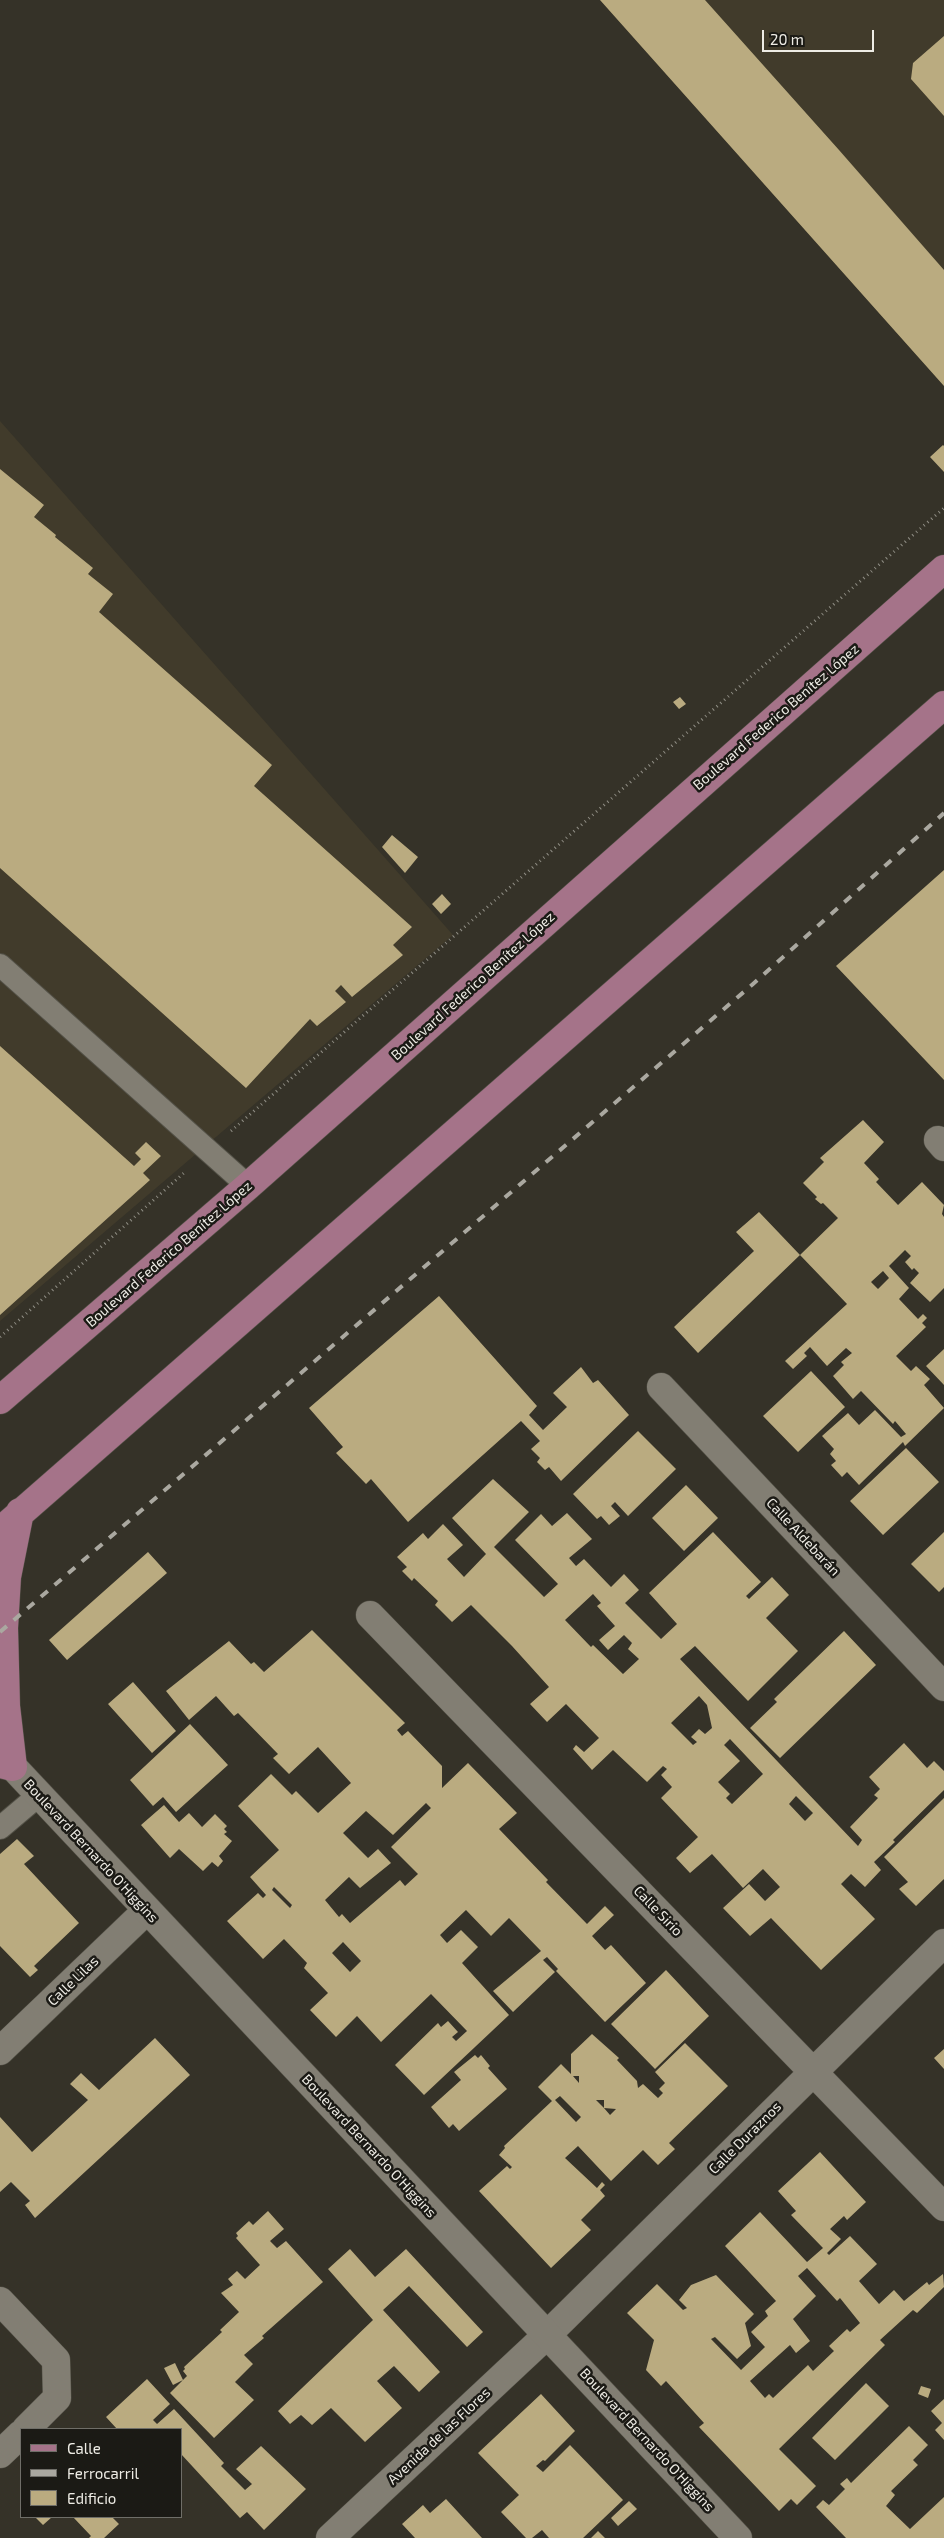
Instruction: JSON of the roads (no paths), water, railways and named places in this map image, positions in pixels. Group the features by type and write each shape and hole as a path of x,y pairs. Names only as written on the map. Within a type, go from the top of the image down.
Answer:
{"main road":[{"name":"Boulevard Federico Benítez López","path":"0,1400 248,1186 944,569"},
{"path":"0,1531 944,705"},
{"path":"4,1762 6,1577 20,1512"}],"street":[{"name":"Calle Aldebarán","path":"661,1387 944,1687"},
{"name":"Calle Sirio","path":"370,1615 944,2207"},
{"name":"Boulevard Bernardo O'Higgins","path":"4,1762 39,1795 146,1911 548,2334 738,2538"},
{"name":"Calle Lilas","path":"0,2051 146,1911"},
{"name":"Calle Duraznos","path":"548,2334 813,2070 944,1943"},
{"path":"0,2301 56,2360 57,2398 27,2428"},
{"name":"Avenida de las Flores","path":"330,2538 548,2334"},
{"path":"0,2454 20,2435"}],"lane":[{"path":"0,965 248,1186"},
{"path":"0,1828 39,1795"}],"railway":[{"path":"0,1632 753,984 944,813"}]}
